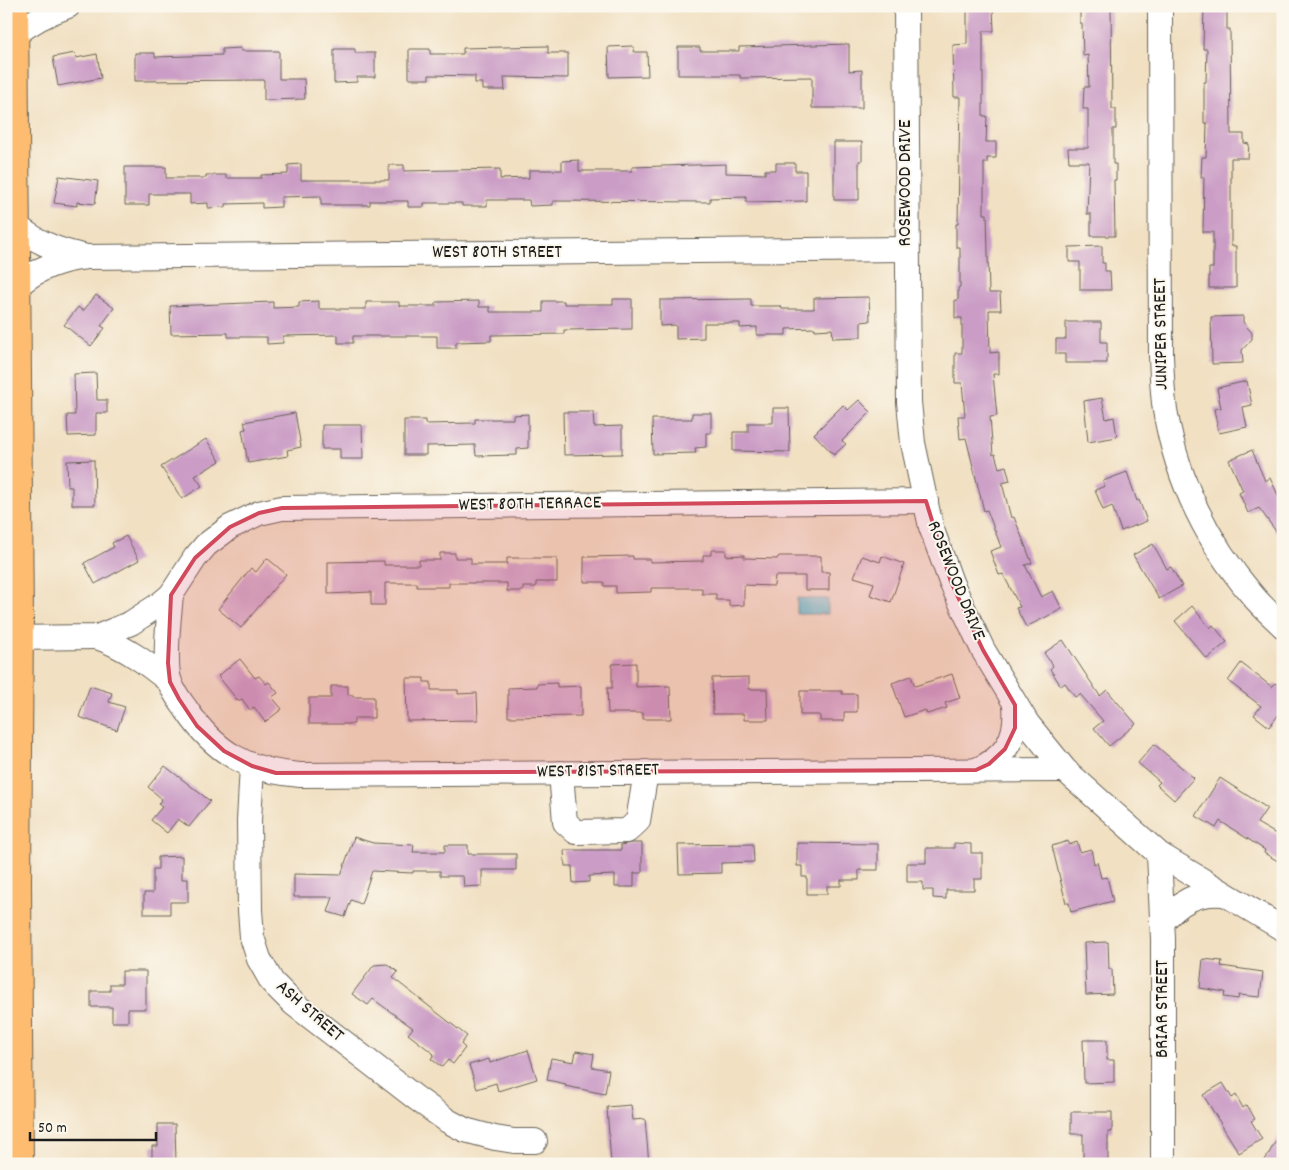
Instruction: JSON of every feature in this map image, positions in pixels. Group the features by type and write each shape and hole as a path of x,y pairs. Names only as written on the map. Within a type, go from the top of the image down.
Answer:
{"main road":[{"path":"14,6 17,286 12,638 12,1137 19,1164"}],"street":[{"path":"15,35 26,25 68,6"},
{"name":"ROSEWOOD DRIVE","path":"906,6 909,402 913,443 931,526 951,582 983,650 1015,705 1065,770 1160,854 1283,929"},
{"name":"JUNIPER STREET","path":"1160,6 1161,347 1164,408 1174,454 1187,492 1203,525 1230,568 1254,597 1283,626"},
{"name":"WEST 80TH STREET","path":"16,225 43,243 61,250 87,256"},
{"name":"WEST 80TH STREET","path":"17,286 46,266 69,258 87,256 907,249"},
{"name":"WEST 80TH TERRACE","path":"171,595 195,558 206,545 230,527 259,513 282,508 926,501"},
{"name":"WEST 81ST STREET","path":"97,637 131,623 171,595"},
{"name":"WEST 81ST STREET","path":"170,682 168,643 171,595"},
{"name":"WEST 81ST STREET","path":"12,638 97,637 116,644 134,654 170,682 188,714 207,737 224,751 252,766 276,773 1065,770"},
{"path":"976,770 998,758 1005,749 1015,728 1015,705"},
{"name":"ASH STREET","path":"252,766 249,821 252,937 259,959 272,982 294,1004 448,1121 465,1130 495,1138 514,1141 535,1141"},
{"path":"561,773 565,822 576,832 627,831 638,821 646,772"},
{"name":"BRIAR STREET","path":"1160,854 1165,1162"},
{"path":"1162,922 1173,909 1187,901 1208,893 1223,894"}],"highlighted area":[{"path":"926,501 951,582 983,650 1015,705 1015,728 1005,749 989,764 976,770 276,773 252,766 224,751 197,726 179,699 170,682 168,663 171,595 195,558 230,527 259,513 282,508"}],"water":[{"path":"797,598 828,599 828,614 797,614"}],"building":[{"path":"967,6 993,6 994,31 983,31 983,116 987,116 986,142 996,142 996,158 987,158 987,163 984,163 984,214 987,214 989,293 1000,293 1001,310 989,310 990,353 999,352 999,374 993,374 997,416 990,417 993,455 995,454 999,468 1006,466 1010,481 1002,483 1011,518 1014,517 1032,563 1025,565 1041,597 1053,591 1062,609 1026,627 1016,608 1020,607 1003,574 999,575 990,551 1001,547 987,510 984,511 966,438 960,439 958,416 965,416 962,383 955,383 955,353 962,353 962,318 955,318 955,300 958,300 958,288 960,287 960,247 956,247 956,224 958,224 960,97 954,97 953,45 967,44"},
{"path":"1080,6 1111,6 1112,109 1116,109 1116,129 1113,129 1113,164 1116,164 1116,180 1114,180 1115,236 1091,236 1091,214 1087,214 1089,162 1069,162 1068,148 1088,148 1088,109 1083,109 1084,87 1089,87 1088,55 1083,56"},
{"path":"1204,6 1227,6 1227,29 1230,29 1231,134 1244,134 1244,143 1249,144 1248,158 1231,158 1231,246 1236,246 1236,288 1209,288 1209,268 1213,268 1213,232 1203,232 1204,177 1201,177 1202,157 1206,157 1207,123 1204,123 1204,82 1206,82 1207,49 1203,49"},
{"path":"849,44 849,71 862,70 862,108 812,108 812,77 740,78 740,75 678,75 678,47 700,47 700,51 739,51 739,47"},
{"path":"548,46 548,53 568,53 568,78 504,77 505,90 482,90 482,83 475,83 475,76 429,75 429,79 409,79 409,49 430,49 430,54 463,54 463,48"},
{"path":"633,46 634,52 647,52 648,76 609,77 608,47"},
{"path":"241,48 241,51 279,51 279,79 304,79 305,99 264,100 264,80 135,81 135,53 155,53 155,57 222,55 222,49"},
{"path":"334,49 355,49 355,53 375,53 375,77 357,77 357,82 334,83"},
{"path":"75,53 76,58 97,54 101,78 58,86 53,57"},
{"path":"834,142 862,142 862,161 859,161 859,200 834,200"},
{"path":"579,160 579,171 632,171 632,167 726,164 726,173 765,174 765,170 776,170 776,163 795,163 795,171 806,171 806,201 746,202 746,197 710,198 710,202 553,201 553,205 530,206 529,200 487,200 487,206 462,206 462,203 424,203 424,207 408,207 408,201 370,201 370,205 321,205 321,196 281,197 281,207 262,208 262,203 226,204 226,207 208,208 208,203 190,204 190,194 149,194 149,205 125,205 125,167 166,167 166,178 206,178 206,175 226,175 226,178 261,178 261,175 288,174 288,165 301,164 301,180 389,180 389,165 404,165 404,171 500,169 500,179 529,178 529,170 562,170 562,161"},
{"path":"59,176 98,181 95,204 77,202 77,206 54,203"},
{"path":"1102,246 1102,263 1105,263 1105,271 1110,271 1111,290 1080,290 1080,262 1069,262 1069,247"},
{"path":"96,295 114,308 101,326 105,328 91,346 64,325 78,307 83,311"},
{"path":"869,297 870,321 861,322 861,337 833,338 832,329 815,330 815,328 786,329 786,335 757,335 757,327 740,328 740,323 704,323 704,338 676,339 676,325 660,326 660,300 751,299 751,306 781,306 782,309 814,309 814,298"},
{"path":"613,299 632,299 632,329 564,330 564,334 491,335 491,341 456,342 456,348 437,348 437,336 353,336 353,343 338,343 338,335 283,336 283,343 267,344 267,337 228,337 228,333 171,334 170,306 273,302 273,308 299,307 299,302 319,301 319,309 366,309 366,302 399,302 399,306 436,306 436,302 479,301 479,307 490,307 490,312 543,312 543,301 564,301 564,304 613,304"},
{"path":"1243,316 1243,322 1252,333 1252,339 1242,350 1243,363 1212,364 1211,317"},
{"path":"1066,322 1101,322 1101,342 1107,342 1107,363 1065,363 1065,354 1056,354 1056,339 1066,339"},
{"path":"96,373 97,400 107,400 107,413 96,413 96,435 68,436 67,415 75,415 74,374"},
{"path":"1247,381 1252,405 1243,407 1247,427 1219,433 1214,409 1221,408 1217,388"},
{"path":"1102,398 1106,419 1114,417 1117,437 1088,442 1084,401"},
{"path":"859,400 871,412 842,441 846,444 834,455 814,434 843,405 848,410"},
{"path":"773,408 789,408 790,452 733,451 733,432 748,432 748,423 773,423"},
{"path":"563,412 593,412 594,427 622,426 622,454 564,455"},
{"path":"295,413 301,447 287,450 288,456 248,463 242,430 246,429 244,422"},
{"path":"692,413 711,413 711,433 706,433 706,447 695,448 696,453 653,454 652,419 692,419"},
{"path":"528,414 528,448 517,449 517,455 476,456 475,445 426,446 426,455 404,455 404,420 425,420 425,424 475,423 475,419 513,419 513,415"},
{"path":"322,425 362,425 363,459 340,459 340,449 322,449"},
{"path":"206,439 220,461 195,476 202,486 182,499 161,467"},
{"path":"1252,450 1265,481 1270,478 1283,506 1283,541 1259,508 1248,513 1239,493 1243,491 1229,460"},
{"path":"94,460 95,505 72,505 72,487 68,487 67,461"},
{"path":"1127,472 1137,501 1139,500 1147,521 1121,531 1112,506 1103,510 1095,490 1105,486 1103,481"},
{"path":"126,536 139,560 95,584 84,563 114,547 112,543"},
{"path":"1153,544 1167,569 1171,567 1182,586 1159,599 1133,555"},
{"path":"711,550 726,550 726,556 744,555 744,558 777,559 779,556 821,556 821,572 829,572 829,590 805,590 805,576 775,576 774,586 744,585 744,605 729,606 729,600 716,600 716,594 702,594 702,588 651,588 651,592 616,593 616,586 604,586 604,582 584,582 584,557 633,556 633,559 650,559 650,562 703,561 703,555 711,555"},
{"path":"440,553 455,553 455,558 471,558 471,564 507,564 507,558 557,558 557,582 536,582 536,587 523,587 523,591 507,591 507,583 449,583 449,587 417,587 417,583 385,583 385,605 371,605 371,592 328,594 328,562 384,561 384,565 419,565 419,560 440,560"},
{"path":"862,556 880,562 882,556 904,564 891,602 870,595 874,583 854,577"},
{"path":"267,558 286,574 241,628 218,609 251,568 256,572"},
{"path":"1192,606 1210,628 1213,625 1227,642 1207,659 1175,621"},
{"path":"1063,640 1100,696 1107,690 1136,724 1109,746 1094,728 1103,721 1080,694 1075,697 1065,683 1061,686 1050,669 1053,666 1044,653"},
{"path":"240,659 255,678 259,676 266,684 269,682 278,693 272,697 282,709 265,722 254,707 250,710 242,699 238,701 218,676"},
{"path":"636,663 636,687 670,686 671,719 643,719 643,713 608,713 607,688 612,688 612,664"},
{"path":"1241,663 1272,687 1275,683 1283,689 1283,709 1269,727 1254,715 1261,706 1228,681"},
{"path":"952,674 960,698 945,703 947,708 927,714 925,710 904,717 892,683 911,676 915,686"},
{"path":"749,677 749,689 767,689 768,720 744,720 744,714 713,714 712,678"},
{"path":"406,678 424,678 424,682 431,682 431,690 458,690 458,694 477,693 478,720 407,721"},
{"path":"557,683 557,687 581,686 581,716 508,717 508,688 537,687 537,684"},
{"path":"90,686 112,693 109,702 125,707 117,730 79,717"},
{"path":"331,686 348,686 348,695 353,695 353,697 374,697 374,718 354,718 354,724 309,724 309,698 331,698"},
{"path":"800,691 842,691 842,694 857,694 857,712 844,712 844,721 820,721 820,715 800,715"},
{"path":"1154,744 1194,778 1174,800 1157,785 1160,782 1138,763"},
{"path":"165,766 210,801 189,827 178,819 167,833 151,820 162,807 158,804 162,799 148,787"},
{"path":"1220,778 1267,808 1257,823 1283,838 1283,864 1264,853 1265,850 1220,821 1216,828 1196,816"},
{"path":"354,837 373,843 414,845 413,852 445,852 445,845 468,845 468,854 516,854 516,870 482,870 482,886 464,887 463,876 440,876 440,871 413,871 413,873 372,871 361,904 351,900 345,917 328,912 333,897 294,897 294,874 341,875"},
{"path":"1068,841 1069,845 1077,842 1080,852 1091,849 1094,864 1097,862 1101,878 1107,877 1113,901 1071,912 1069,903 1066,903 1052,846"},
{"path":"642,843 642,873 634,873 634,887 615,887 615,875 589,876 589,882 573,883 572,866 565,866 564,850 621,850 621,845"},
{"path":"797,843 878,844 878,870 859,870 859,880 841,880 841,886 827,886 827,894 807,894 807,877 802,877 802,866 797,866"},
{"path":"954,843 971,844 971,853 982,853 982,879 974,879 974,890 946,890 946,899 933,898 933,890 923,890 923,882 907,882 907,863 926,863 926,848 954,848"},
{"path":"753,844 754,862 721,863 721,873 679,874 678,845"},
{"path":"182,856 182,879 188,879 188,902 170,902 170,914 144,914 144,893 153,893 153,869 158,869 158,857"},
{"path":"1108,942 1109,969 1112,969 1113,994 1086,995 1084,943"},
{"path":"1203,959 1222,961 1221,966 1263,972 1260,997 1239,995 1238,999 1224,997 1225,992 1200,988"},
{"path":"387,964 398,972 393,978 467,1036 461,1044 465,1048 453,1064 448,1060 442,1067 431,1059 434,1054 408,1034 413,1028 373,999 368,1005 352,994 374,965"},
{"path":"122,971 146,971 146,1009 128,1009 128,1022 112,1022 112,1007 91,1007 91,991 110,991 110,984 122,984"},
{"path":"1083,1040 1107,1040 1107,1060 1114,1060 1114,1082 1084,1083"},
{"path":"528,1050 537,1079 498,1091 496,1083 477,1089 469,1065 489,1059 490,1063"},
{"path":"576,1051 594,1054 592,1067 609,1070 605,1094 565,1086 566,1084 547,1080 551,1058 574,1062"},
{"path":"1223,1083 1232,1098 1236,1095 1243,1108 1247,1105 1255,1119 1251,1121 1262,1139 1239,1153 1203,1095"},
{"path":"631,1105 633,1120 645,1119 649,1164 611,1164 607,1107"},
{"path":"1071,1112 1112,1112 1112,1132 1108,1132 1108,1164 1083,1164 1083,1134 1071,1134"},
{"path":"158,1124 175,1124 176,1164 152,1164 152,1146 158,1146"},
{"path":"1283,1128 1283,1164 1263,1164"}]}
